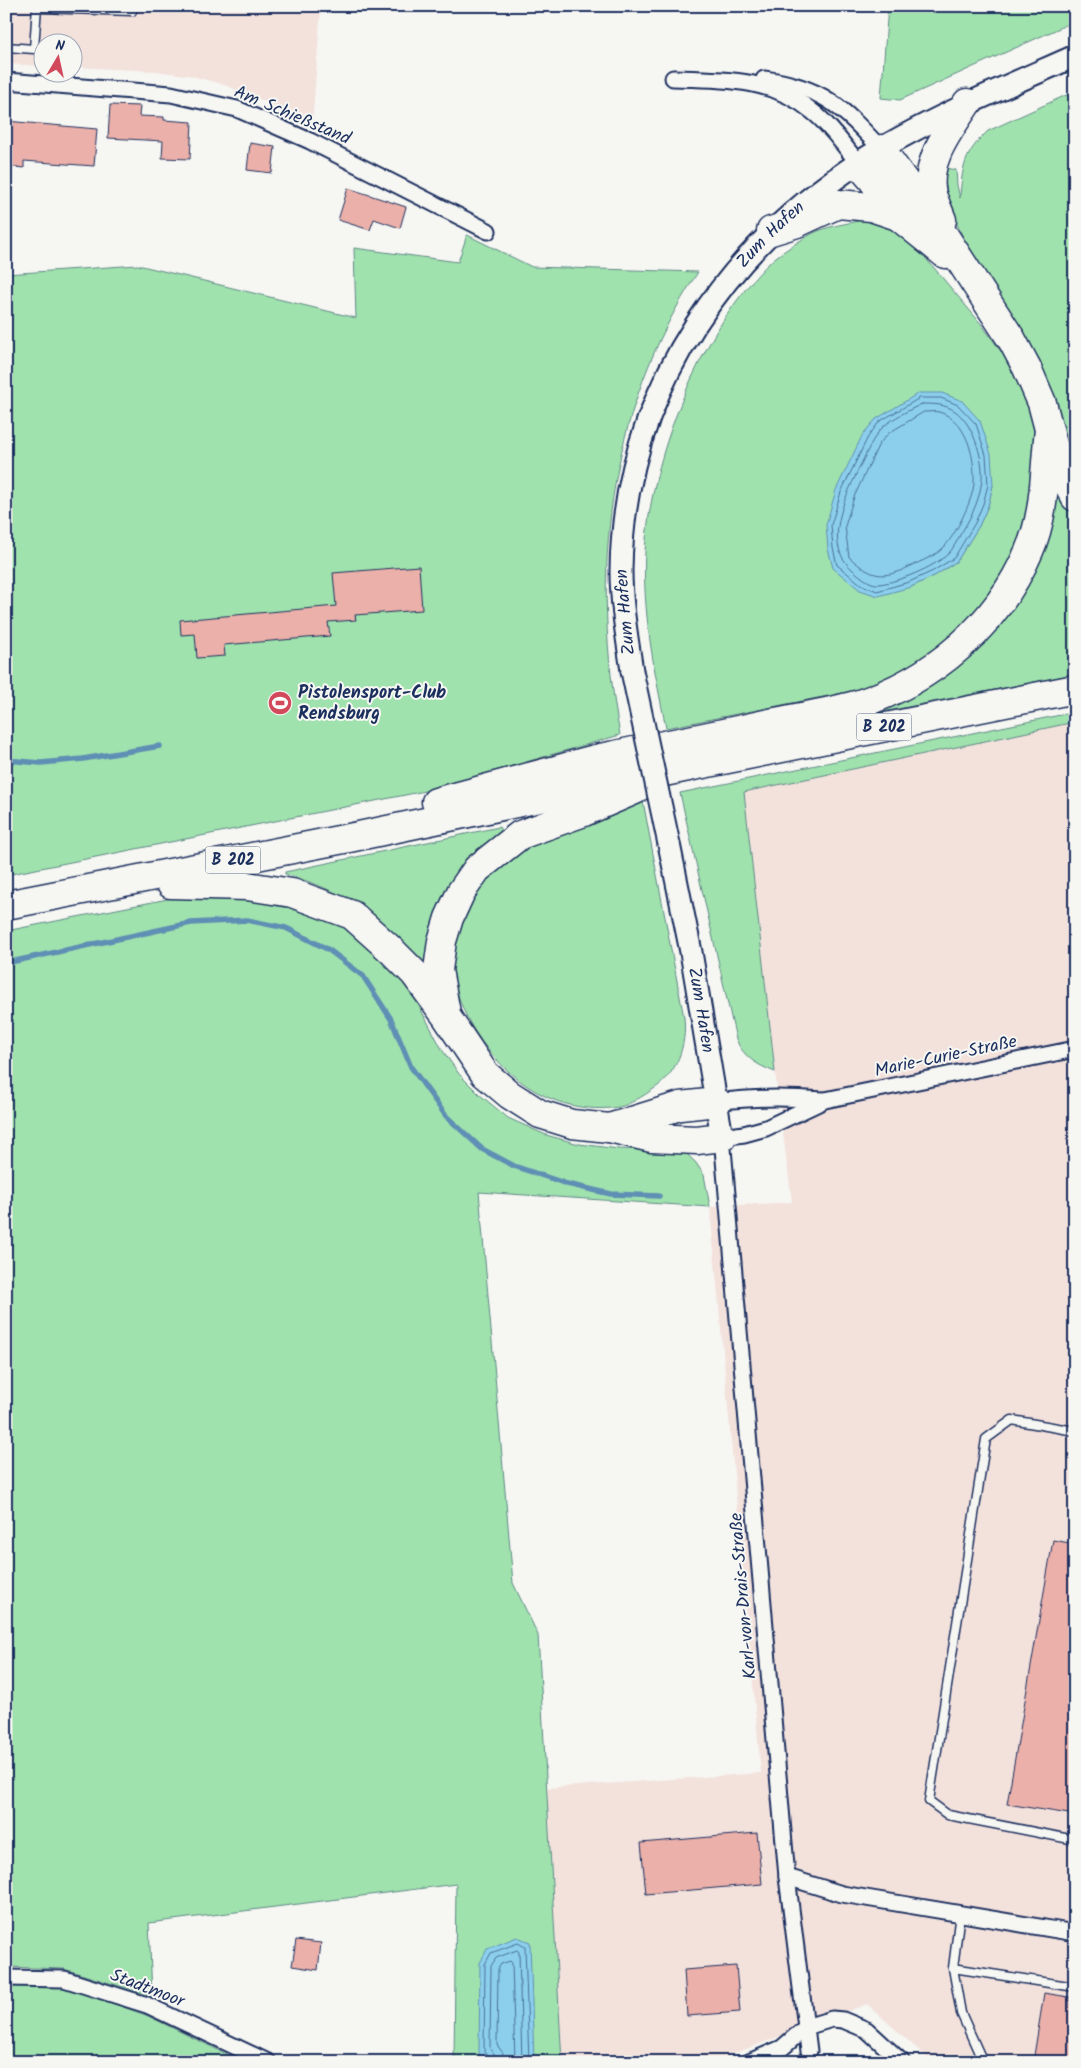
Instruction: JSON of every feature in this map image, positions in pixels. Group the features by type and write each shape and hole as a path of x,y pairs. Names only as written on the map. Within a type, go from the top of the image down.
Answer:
{"highway":[{"path":"944,236 942,222 932,194 932,176 942,140 968,103"},
{"path":"881,149 944,236 1012,340 1027,368 1042,403 1058,467 1075,498"},
{"path":"859,164 898,216 966,271"},
{"path":"771,231 797,223 838,204 870,207 898,216"},
{"path":"361,835 410,809 606,756 690,741 854,705 888,693 911,682 957,650 978,629 1014,581 1029,552 1039,526 1049,430"},
{"name":"B 202","path":"6,905 361,835 1075,689"},
{"path":"446,1016 438,970 442,941 449,918 461,892 477,870 520,835 584,812 693,766"},
{"path":"117,883 247,886 292,892 352,914 414,973 485,1074 510,1095 540,1114 572,1124 609,1128 652,1138 698,1140 722,1137"},
{"path":"609,1128 680,1106 717,1102"}],"main road":[{"name":"Zum Hafen","path":"722,1137 691,952 632,670 624,619 621,571 623,530 633,473 647,421 669,370 710,303 742,262 771,231 814,194 881,149 923,125 1075,56"}],"street":[{"path":"673,78 750,82 785,93 819,118 859,164"},
{"path":"729,80 753,78 784,82 824,97 849,115 881,149"},
{"name":"Am Schießstand","path":"6,81 171,94 237,109 310,141 488,231"},
{"name":"Marie-Curie-Straße","path":"722,1137 766,1128 825,1100 1075,1049"},
{"name":"Marie-Curie-Straße","path":"717,1102 750,1098 825,1100"},
{"name":"Karl-von-Drais-Straße","path":"722,1137 787,1877 809,2051"},
{"path":"787,1877 842,1894 1075,1933"},
{"name":"Stadtmoor","path":"6,1978 64,1979 147,2005 268,2062"},
{"path":"749,2062 782,2048 806,2026 832,2019 843,2020 867,2030 902,2062"}],"lane":[{"path":"6,47 34,49 37,7 132,11 132,6"},
{"path":"1075,1431 1012,1420 986,1439 929,1802 948,1815 1075,1840"},
{"path":"960,1913 953,1968 961,2013 984,2062"},
{"path":"953,1968 1075,1987"}],"shaded area":[{"path":"6,6 321,6 312,125 245,93 222,84 192,76 156,71 82,67 82,32 32,32 32,65 6,64"},
{"path":"1075,722 1075,2062 932,2062 867,2004 711,2062 562,2062 547,1788 761,1773 710,1207 792,1202 775,1072 744,792"}],"green space":[{"path":"888,6 1075,6 1075,21 900,100 881,98"},
{"path":"1075,91 1075,464 1066,445 1049,391 1033,354 1013,317 962,235 947,191 945,168 956,170 960,198 963,169 969,154 988,131"},
{"path":"860,212 908,237 982,325 1003,354 1026,399 1035,433 1038,468 1028,529 996,590 950,640 923,659 893,675 858,690 666,728 653,662 647,618 645,552 655,484 677,414 707,347 725,317 764,268 776,257 813,233 858,221","holes":["993,485 988,506 979,526 957,561 936,575 911,587"]},
{"path":"467,235 532,267 698,272 667,325 643,381 625,438 613,496 607,555 607,614 611,675 620,735 425,791 6,875 6,274 138,265 356,318 354,248 458,262"},
{"path":"1058,488 1075,510 1075,674 831,722 876,706 1041,554 1052,526"},
{"path":"1075,712 1075,722 744,792 775,1072 747,1056 736,1039 680,793"},
{"path":"643,801 684,1018 685,1028 682,1049 674,1068 661,1084 631,1102 619,1107 595,1108 573,1106 551,1099 531,1089 513,1076 482,1042 466,1016 455,985 453,961 457,936 473,893 493,870 518,847"},
{"path":"499,827 501,831 475,854 432,976 396,935 371,914 345,898 316,884 285,874 285,872"},
{"path":"198,893 256,894 341,923 405,980 443,1051 459,1074 480,1095 508,1118 546,1135 579,1144 619,1149 672,1151 687,1154 704,1175 710,1207 479,1192 513,1583 538,1635 562,2062 454,2062 456,1884 149,1923 152,1996 64,1969 6,1967 6,931"},
{"path":"6,1985 64,1986 146,2015 243,2062 6,2062"}],"water":[{"path":"919,393 942,393 962,401 980,421 991,454 993,485 988,506 979,526 957,561 936,575 911,587 878,596 860,590 833,568 828,549 826,525 836,490 863,434 876,419"},
{"path":"517,1937 530,1942 534,2062 488,2062 479,2055 480,1963 487,1949"}],"building":[{"path":"110,105 140,106 139,116 164,117 164,120 192,122 190,159 162,158 163,141 108,138"},
{"path":"6,121 97,129 94,166 24,161 24,168 6,166"},
{"path":"250,143 275,147 272,173 247,170"},
{"path":"348,188 406,207 400,228 374,219 370,230 338,220"},
{"path":"419,566 422,610 355,615 356,620 328,622 330,636 224,645 225,656 197,658 195,634 181,635 180,620 336,606 333,573"},
{"path":"1053,1540 1075,1544 1075,1815 1007,1804"},
{"path":"757,1833 762,1884 646,1894 641,1843"},
{"path":"296,1940 321,1943 318,1970 292,1966"},
{"path":"736,1966 740,2012 687,2016 684,1970"},
{"path":"1044,1993 1075,1998 1075,2062 1033,2062"}],"waterway":[{"path":"6,760 41,763 83,759 160,746"},
{"path":"6,963 191,923 247,920 286,928 329,950 363,976 391,1019 411,1067 446,1116 482,1149 514,1166 567,1184 611,1194 659,1196"}],"place":[{"name":"Pistolensport-Club Rendsburg","path":"280,703"}]}
